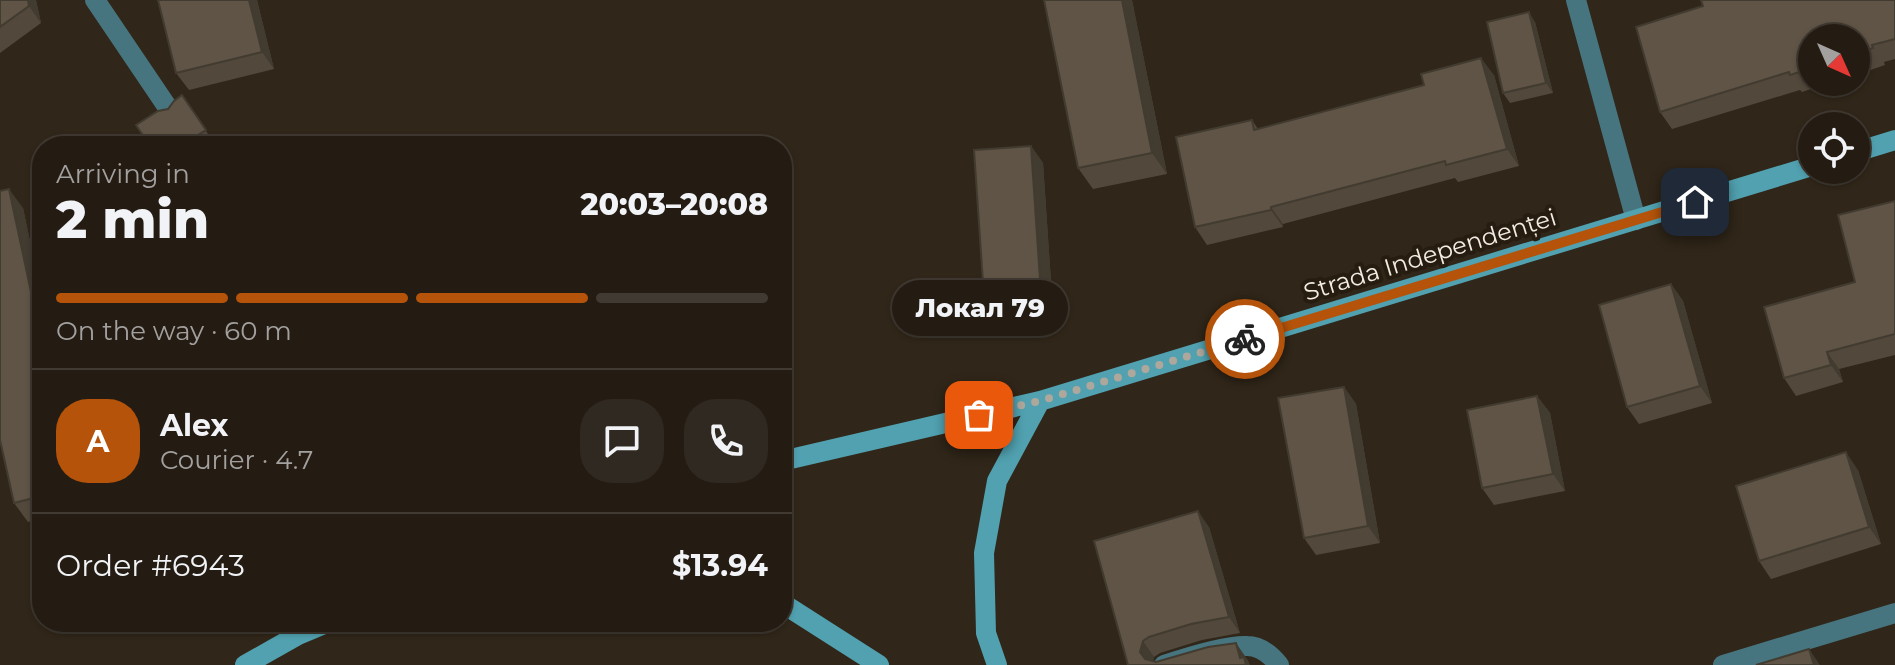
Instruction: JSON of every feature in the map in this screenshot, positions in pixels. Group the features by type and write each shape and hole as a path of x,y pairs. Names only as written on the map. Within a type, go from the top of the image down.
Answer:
{"main road":[{"path":"1870,148 1895,140"},
{"name":"Strada Independenței","path":"792,459 1040,401 1798,170"},
{"path":"997,665 986,633 984,553 997,481 1040,401"},
{"path":"792,609 879,665"},
{"path":"245,665 305,632"}],"street":[{"path":"95,0 168,108"},
{"path":"1576,0 1636,220"},
{"path":"1723,665 1895,613"},
{"path":"1164,665 1248,645 1269,652 1279,665"}],"building":[{"path":"0,0 28,0 29,6 0,27"},
{"path":"158,0 249,0 262,52 176,73"},
{"path":"1044,0 1122,0 1152,153 1078,168"},
{"path":"1701,0 1895,0 1895,39 1872,45 1870,49 1870,24 1798,24 1798,72 1790,75 1789,72 1660,112 1636,27 1703,6"},
{"path":"1529,12 1546,83 1503,93 1487,22"},
{"path":"1481,58 1507,149 1446,165 1445,161 1271,207 1271,210 1195,227 1176,137 1252,120 1254,130 1424,85 1421,74"},
{"path":"182,95 206,130 196,136 143,136 136,125 158,111 168,109"},
{"path":"1031,146 1040,279 983,283 974,150"},
{"path":"9,189 32,296 32,502 30,499 14,503 0,440 0,191"},
{"path":"1895,201 1895,334 1827,352 1831,365 1784,378 1764,307 1855,282 1838,215"},
{"path":"1671,284 1700,386 1627,407 1599,305"},
{"path":"1344,387 1368,526 1304,538 1278,398"},
{"path":"1537,396 1553,474 1482,488 1467,410"},
{"path":"1846,452 1869,527 1759,561 1736,486"},
{"path":"1198,511 1229,617 1191,624 1149,637 1143,641 1140,652 1145,659 1156,662 1208,647 1236,643 1240,658 1244,657 1246,665 1128,665 1094,541"},
{"path":"1809,649 1814,665 1756,665"}],"way so far":[{"path":"979,415 1040,401 1245,339"}],"place":[{"name":"Локал 79","path":"979,415"}],"route":[{"path":"1245,339 1695,202"}]}
